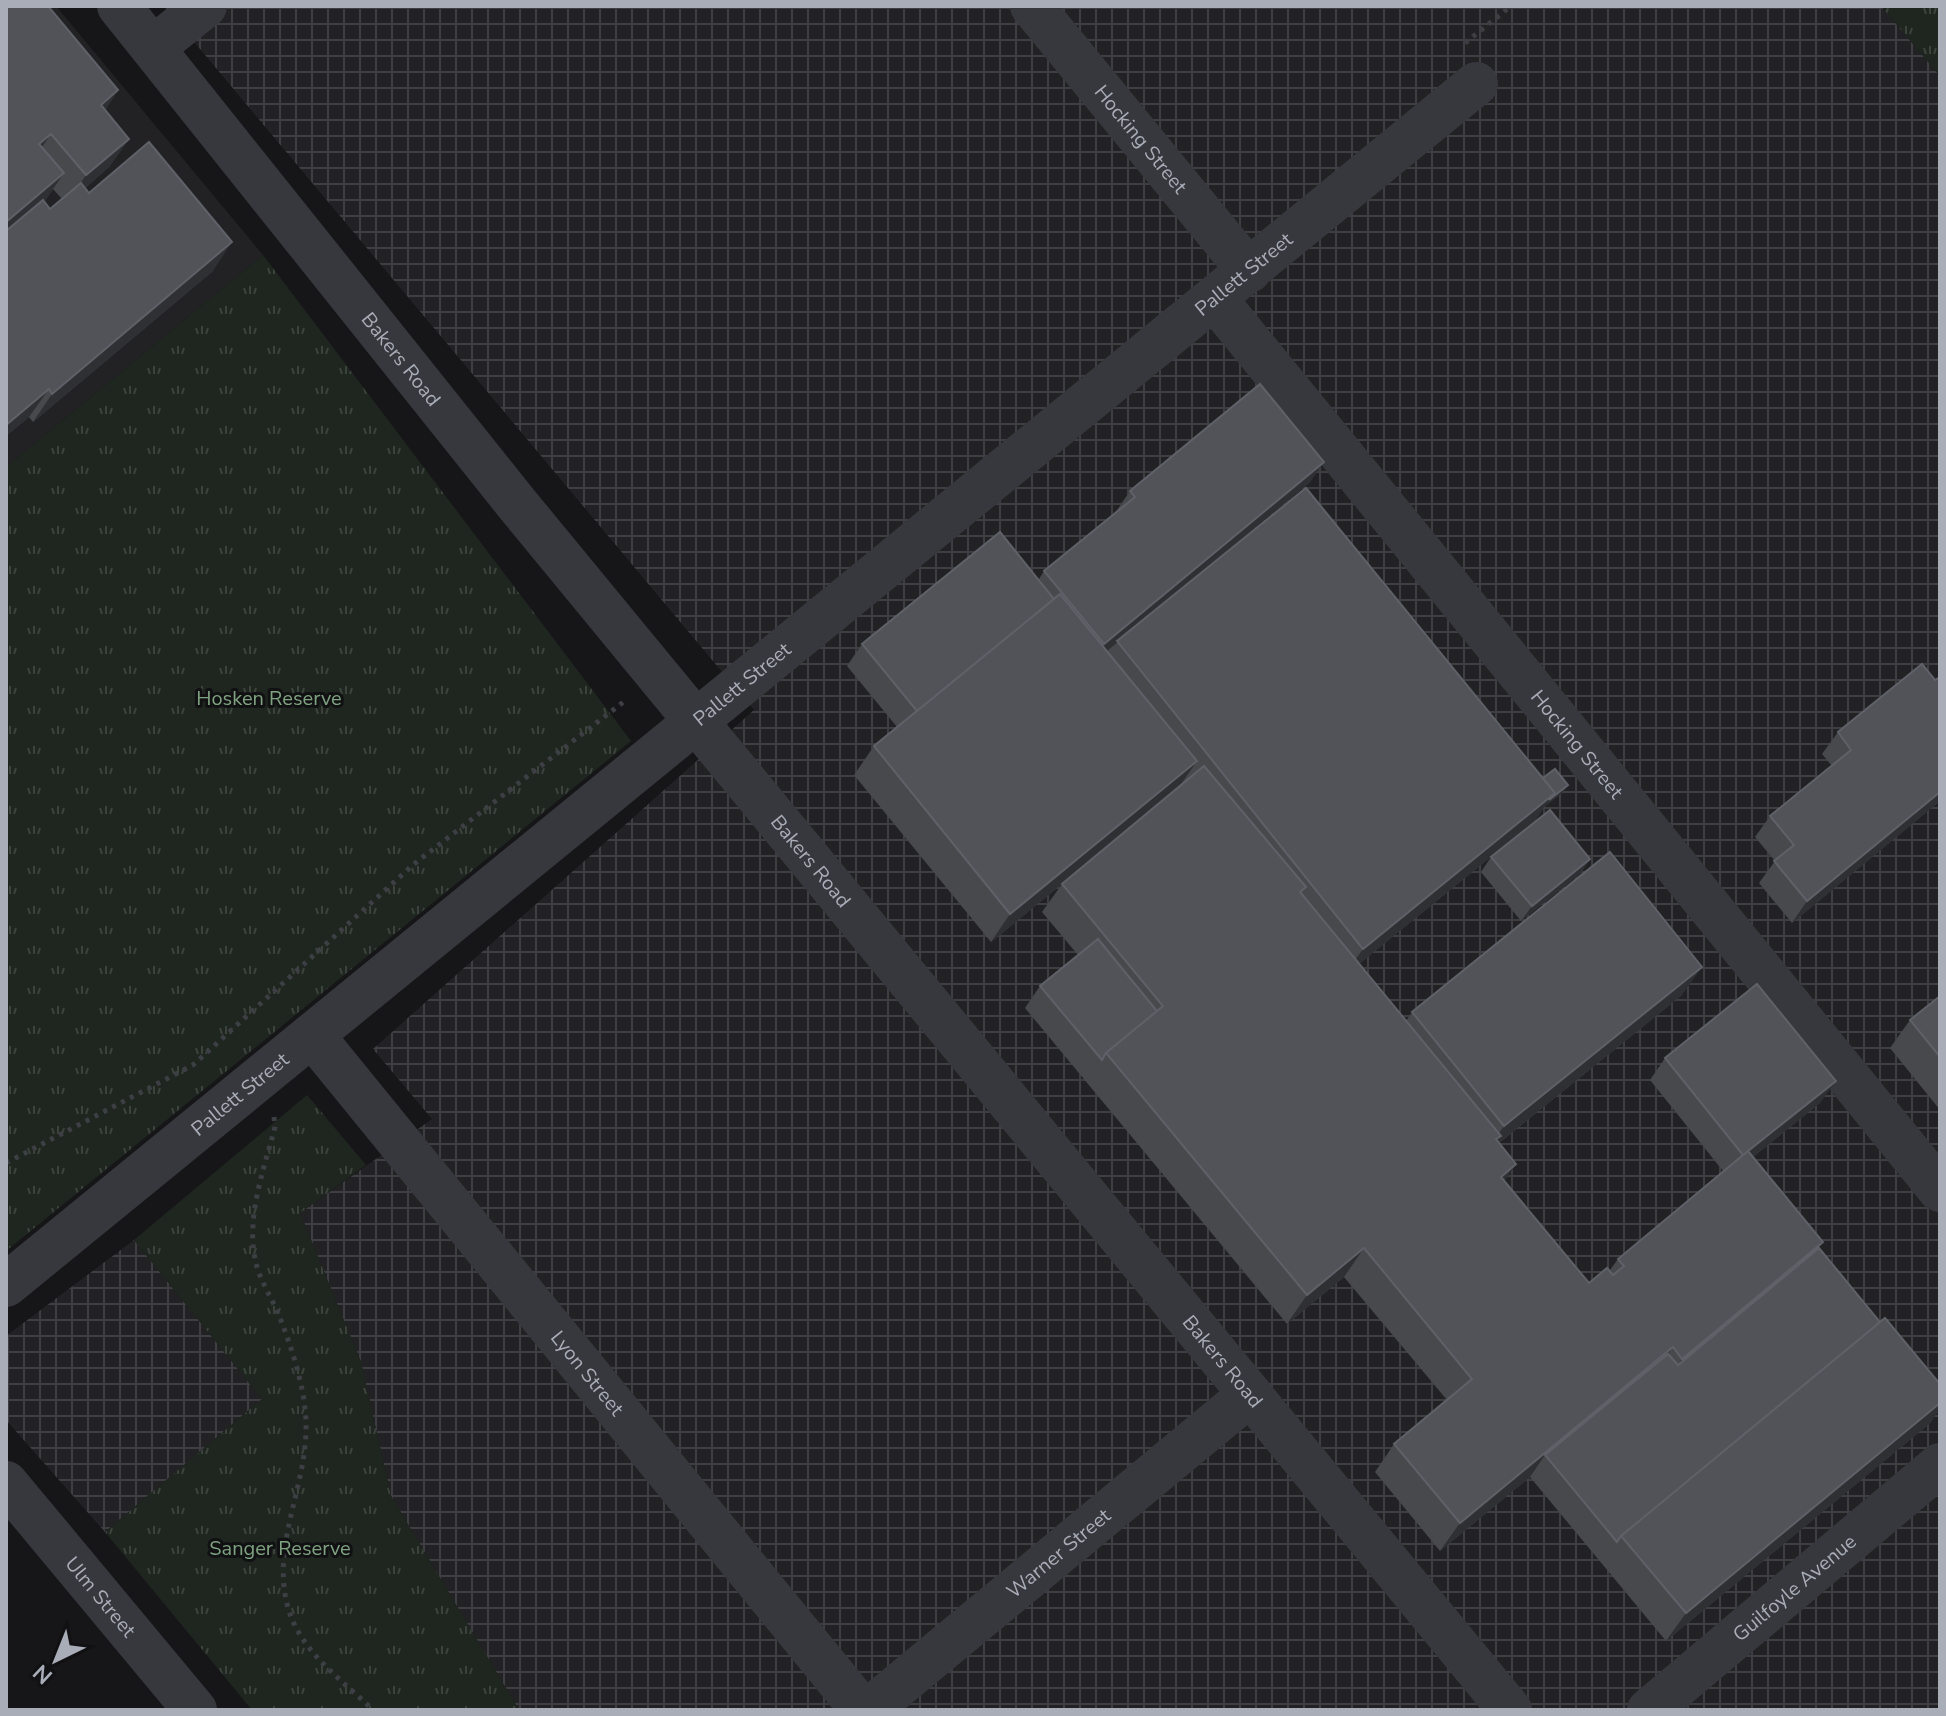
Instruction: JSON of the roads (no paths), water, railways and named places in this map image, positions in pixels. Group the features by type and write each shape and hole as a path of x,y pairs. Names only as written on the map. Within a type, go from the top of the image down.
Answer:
{"street":[{"name":"Bakers Road","path":"119,6 517,504 1248,1396 1510,1710"},
{"path":"153,48 205,6"},
{"name":"Hocking Street","path":"1032,6 1249,271"},
{"name":"Pallett Street","path":"6,1285 1476,84"},
{"name":"Hocking Street","path":"1215,299 1940,1190"},
{"name":"Lyon Street","path":"312,1035 862,1710"},
{"name":"Warner Street","path":"869,1710 1248,1396"},
{"name":"Guilfoyle Avenue","path":"1649,1710 1940,1465"},
{"name":"Ulm Street","path":"6,1483 195,1710"}],"park label":[{"name":"Hosken Reserve","path":"269,698"},
{"name":"Sanger Reserve","path":"280,1548"}]}
